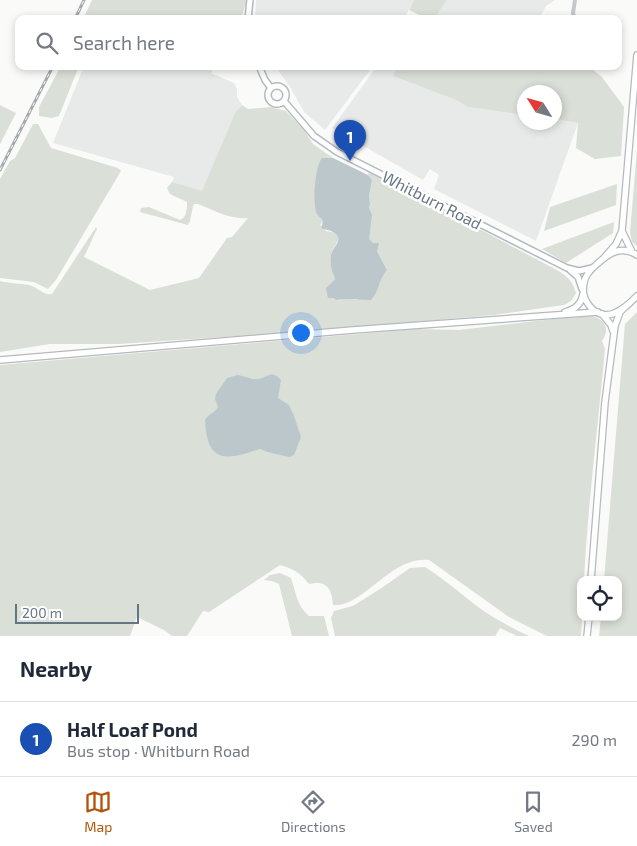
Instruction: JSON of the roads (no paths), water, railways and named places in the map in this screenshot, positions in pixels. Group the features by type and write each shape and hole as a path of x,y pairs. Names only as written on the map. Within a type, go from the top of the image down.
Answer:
{"main road":[{"path":"248,15 250,0"},
{"path":"602,259 616,244 622,231 637,55"},
{"path":"261,70 271,88"},
{"path":"278,86 282,88 286,94 284,101 275,104 270,101 268,95 271,88 278,86"},
{"name":"Whitburn Road","path":"284,101 314,136 336,152 567,268 580,272 592,268"},
{"path":"622,231 635,254"},
{"path":"556,314 576,308 582,302 584,282 592,268 610,252 619,250 635,254"},
{"name":"Whitburn Road","path":"567,268 578,277 583,293"},
{"path":"583,293 587,304 612,325 614,336"},
{"path":"592,576 605,402 615,326 620,312 632,303 637,296"},
{"path":"0,360 556,314 613,314 632,303"},
{"path":"587,636 588,621"}],"street":[{"path":"574,15 575,0"}],"railway":[{"path":"77,15 84,0"},
{"path":"0,170 51,70"}],"place":[{"name":"Half Loaf Pond","path":"350,161"}]}
